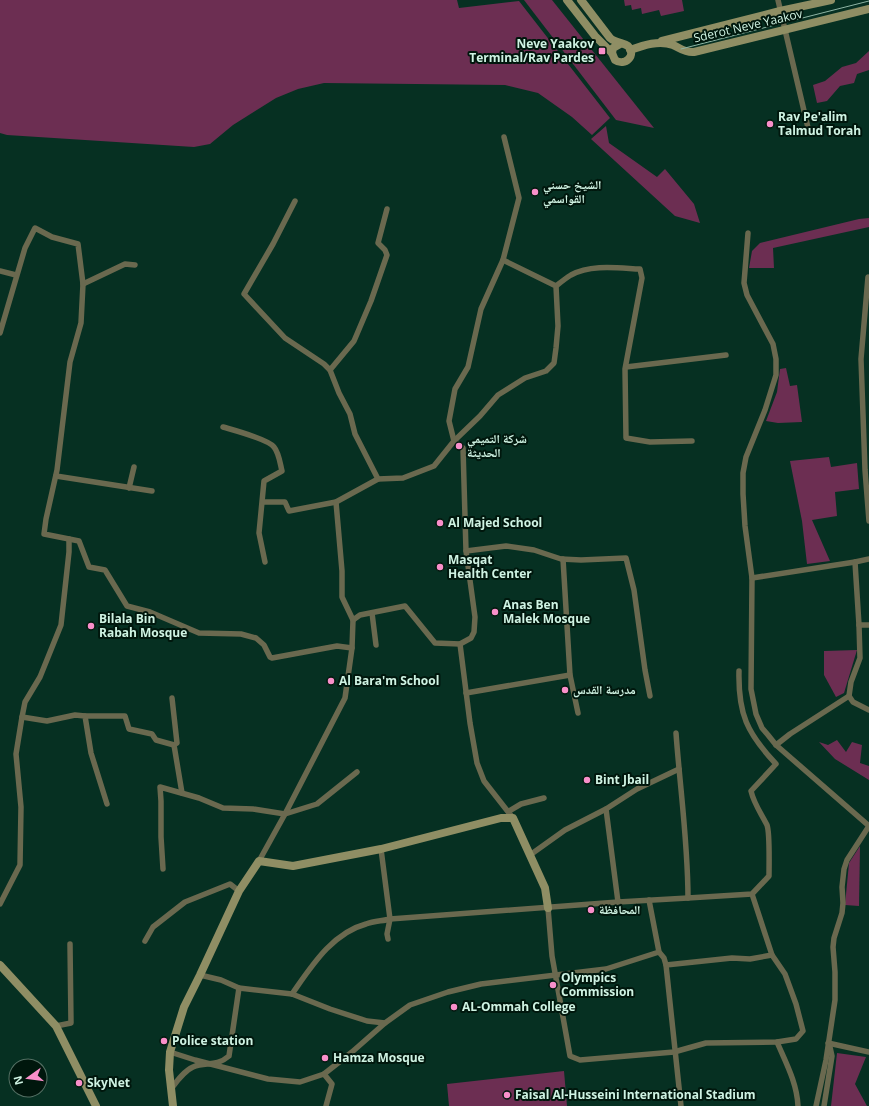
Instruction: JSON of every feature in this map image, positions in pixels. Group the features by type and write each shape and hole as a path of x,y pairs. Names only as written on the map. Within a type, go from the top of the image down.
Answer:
{"street":[{"path":"567,0 595,36 612,53 613,58 617,62 624,62 630,58 630,50 625,45 620,44 610,38 580,0"},
{"path":"778,0 809,132"},
{"name":"Sderot Neve Yaakov","path":"630,50 780,11 831,0"},
{"name":"Sderot Neve Yaakov","path":"657,43 668,43 690,52 785,30 869,8"},
{"path":"612,53 615,46 620,44"},
{"path":"353,620 360,615 405,606 435,642 460,644 471,638 474,632 475,617 466,551 463,448 454,441 449,421 454,389 468,367 481,309 503,260 519,198 504,137"},
{"path":"295,201 273,244 244,294 285,338 324,364 330,370 339,393 350,414 355,434 378,479"},
{"path":"330,370 354,341 371,301 387,254 378,243 387,209"},
{"path":"0,333 16,275 25,248 35,228 52,237 78,244 83,284 81,323 70,362 56,476 46,518 44,534 79,541 89,566 105,570 128,606 150,612 198,633 241,634 256,638 264,645 270,657 337,646 352,648"},
{"path":"748,233 744,283 747,295 773,344 776,359 776,375 765,410 746,458 743,473 745,526 752,578 752,696 759,722 776,745 869,826 847,860 844,869 842,914 834,938 833,947 835,972 834,1000 826,1060 816,1106"},
{"path":"503,260 556,286"},
{"path":"83,284 125,264 135,265"},
{"path":"556,286 571,275 583,270 609,268 640,269 642,278 626,366 624,420 626,438 650,442 692,441"},
{"path":"0,271 16,275"},
{"path":"868,277 861,359 865,470 869,521"},
{"path":"263,502 285,502 289,511 336,502 378,479 403,478 434,466 454,441 480,416 498,395 526,378 546,371 554,363 558,326 556,286"},
{"path":"626,366 726,355"},
{"path":"223,427 264,441 273,446 279,458 282,471 264,481 260,532 265,562"},
{"path":"129,488 134,467"},
{"path":"56,476 152,491"},
{"path":"173,1106 169,1070 170,1052 184,1007 239,891 286,814 345,698 352,648 353,620 342,597 342,571 336,502"},
{"path":"0,904 20,865 21,808 16,754 22,717 25,702 40,678 61,626 69,560 69,539"},
{"path":"466,551 506,546 534,550 563,559 581,560 626,558 634,590 650,696"},
{"path":"563,559 570,675 578,713"},
{"path":"752,578 869,559"},
{"path":"855,562 860,658 850,682 849,696 853,702 869,710"},
{"path":"372,613 376,645"},
{"path":"859,625 869,625"},
{"path":"460,644 470,724 478,763 484,781 511,814 545,888 552,956 570,1056 580,1060 674,1052 706,1043 777,1042 796,1039 803,1031 796,1004 785,974 772,955 752,894"},
{"path":"292,994 321,955 344,934 365,924 390,919 618,902 752,894 769,876 769,861 768,827 753,801 751,791 776,764 757,743 745,720 740,704 739,671"},
{"path":"466,693 570,675"},
{"path":"776,745 790,734 849,696"},
{"path":"172,698 177,743 174,745 182,794"},
{"path":"22,717 47,721 75,714 85,716 125,716 129,729 152,734 156,740 174,745"},
{"path":"85,716 91,753 107,804"},
{"path":"676,733 687,848 688,898"},
{"path":"530,855 565,830 606,809 637,789 679,769"},
{"path":"163,869 160,787 199,798 223,808 253,809 286,814 317,804 358,772"},
{"path":"258,861 293,866 381,849 501,818 511,814 521,804 544,798"},
{"path":"606,809 618,902"},
{"path":"381,849 390,919 387,934 388,939"},
{"path":"145,941 154,927 185,902 230,884 239,891"},
{"path":"649,900 659,952 664,958 666,965 672,1013 674,1052 681,1106"},
{"path":"56,1026 71,1023 70,944"},
{"path":"170,1052 211,1065 268,1080 300,1082 324,1074 385,1023 410,1005 448,992 481,984 606,969 659,952"},
{"path":"666,965 732,958 750,959 772,955"},
{"path":"0,966 56,1026 96,1106"},
{"path":"200,976 221,980 239,988 292,994 367,1021 385,1023"},
{"path":"171,1089 183,1074 194,1067 211,1065 223,1061 229,1056 239,988"},
{"path":"777,1042 793,1079 797,1094 798,1106"},
{"path":"828,1043 869,1052"},
{"path":"824,1106 832,1056 828,1043"},
{"path":"324,1074 332,1084 326,1106"}],"shaded area":[{"path":"0,0 457,0 459,8 519,1 610,118 592,135 572,117 538,93 505,85 324,83 298,89 276,98 233,125 210,144 194,147 7,135 0,133"},
{"path":"524,0 552,0 654,128 616,120"},
{"path":"624,0 682,0 684,11 661,16 659,10 642,14 641,8 632,10 631,5 625,6"},
{"path":"869,51 869,70 857,74 854,83 840,86 827,101 817,103 813,85 825,81 842,67 856,63"},
{"path":"606,126 609,143 657,177 665,169 694,204 700,223 675,216 591,139"},
{"path":"869,218 869,227 773,248 774,268 749,268 752,251 760,243 859,219"},
{"path":"786,368 790,386 797,385 802,422 778,423 766,421 777,392 780,369"},
{"path":"829,457 831,467 857,463 859,489 835,492 837,516 812,520 830,561 807,564 802,521 790,461"},
{"path":"857,650 844,693 836,697 824,675 824,651"},
{"path":"837,740 846,752 852,742 862,745 860,763 869,766 869,780 835,759 819,742 828,745"},
{"path":"860,846 859,906 845,905 849,863"},
{"path":"837,1053 866,1057 855,1084 867,1106 831,1106"},
{"name":"Faisal Al-Husseini International Stadium","path":"564,1071 567,1106 449,1106 447,1084"}],"tram line":[{"path":"681,49 869,1"}],"place":[{"name":"Neve Yaakov Terminal/Rav Pardes","path":"602,51"},
{"name":"Rav Pe'alim Talmud Torah","path":"770,124"},
{"name":"الشيخ حسني القواسمي","path":"535,192"},
{"name":"شركة التميمي الحديثة","path":"459,446"},
{"name":"Al Majed School","path":"440,523"},
{"name":"Masqat Health Center","path":"440,567"},
{"name":"Anas Ben Malek Mosque","path":"495,612"},
{"name":"Bilala Bin Rabah Mosque","path":"91,626"},
{"name":"Al Bara'm School","path":"331,681"},
{"name":"مدرسة القدس","path":"565,690"},
{"name":"Bint Jbail","path":"587,780"},
{"name":"المحافظة","path":"591,910"},
{"name":"Olympics Commission","path":"553,985"},
{"name":"AL-Ommah College","path":"454,1007"},
{"name":"Police station","path":"164,1041"},
{"name":"Hamza Mosque","path":"325,1058"},
{"name":"SkyNet","path":"79,1083"},
{"name":"Faisal Al-Husseini International Stadium","path":"507,1095"}]}
